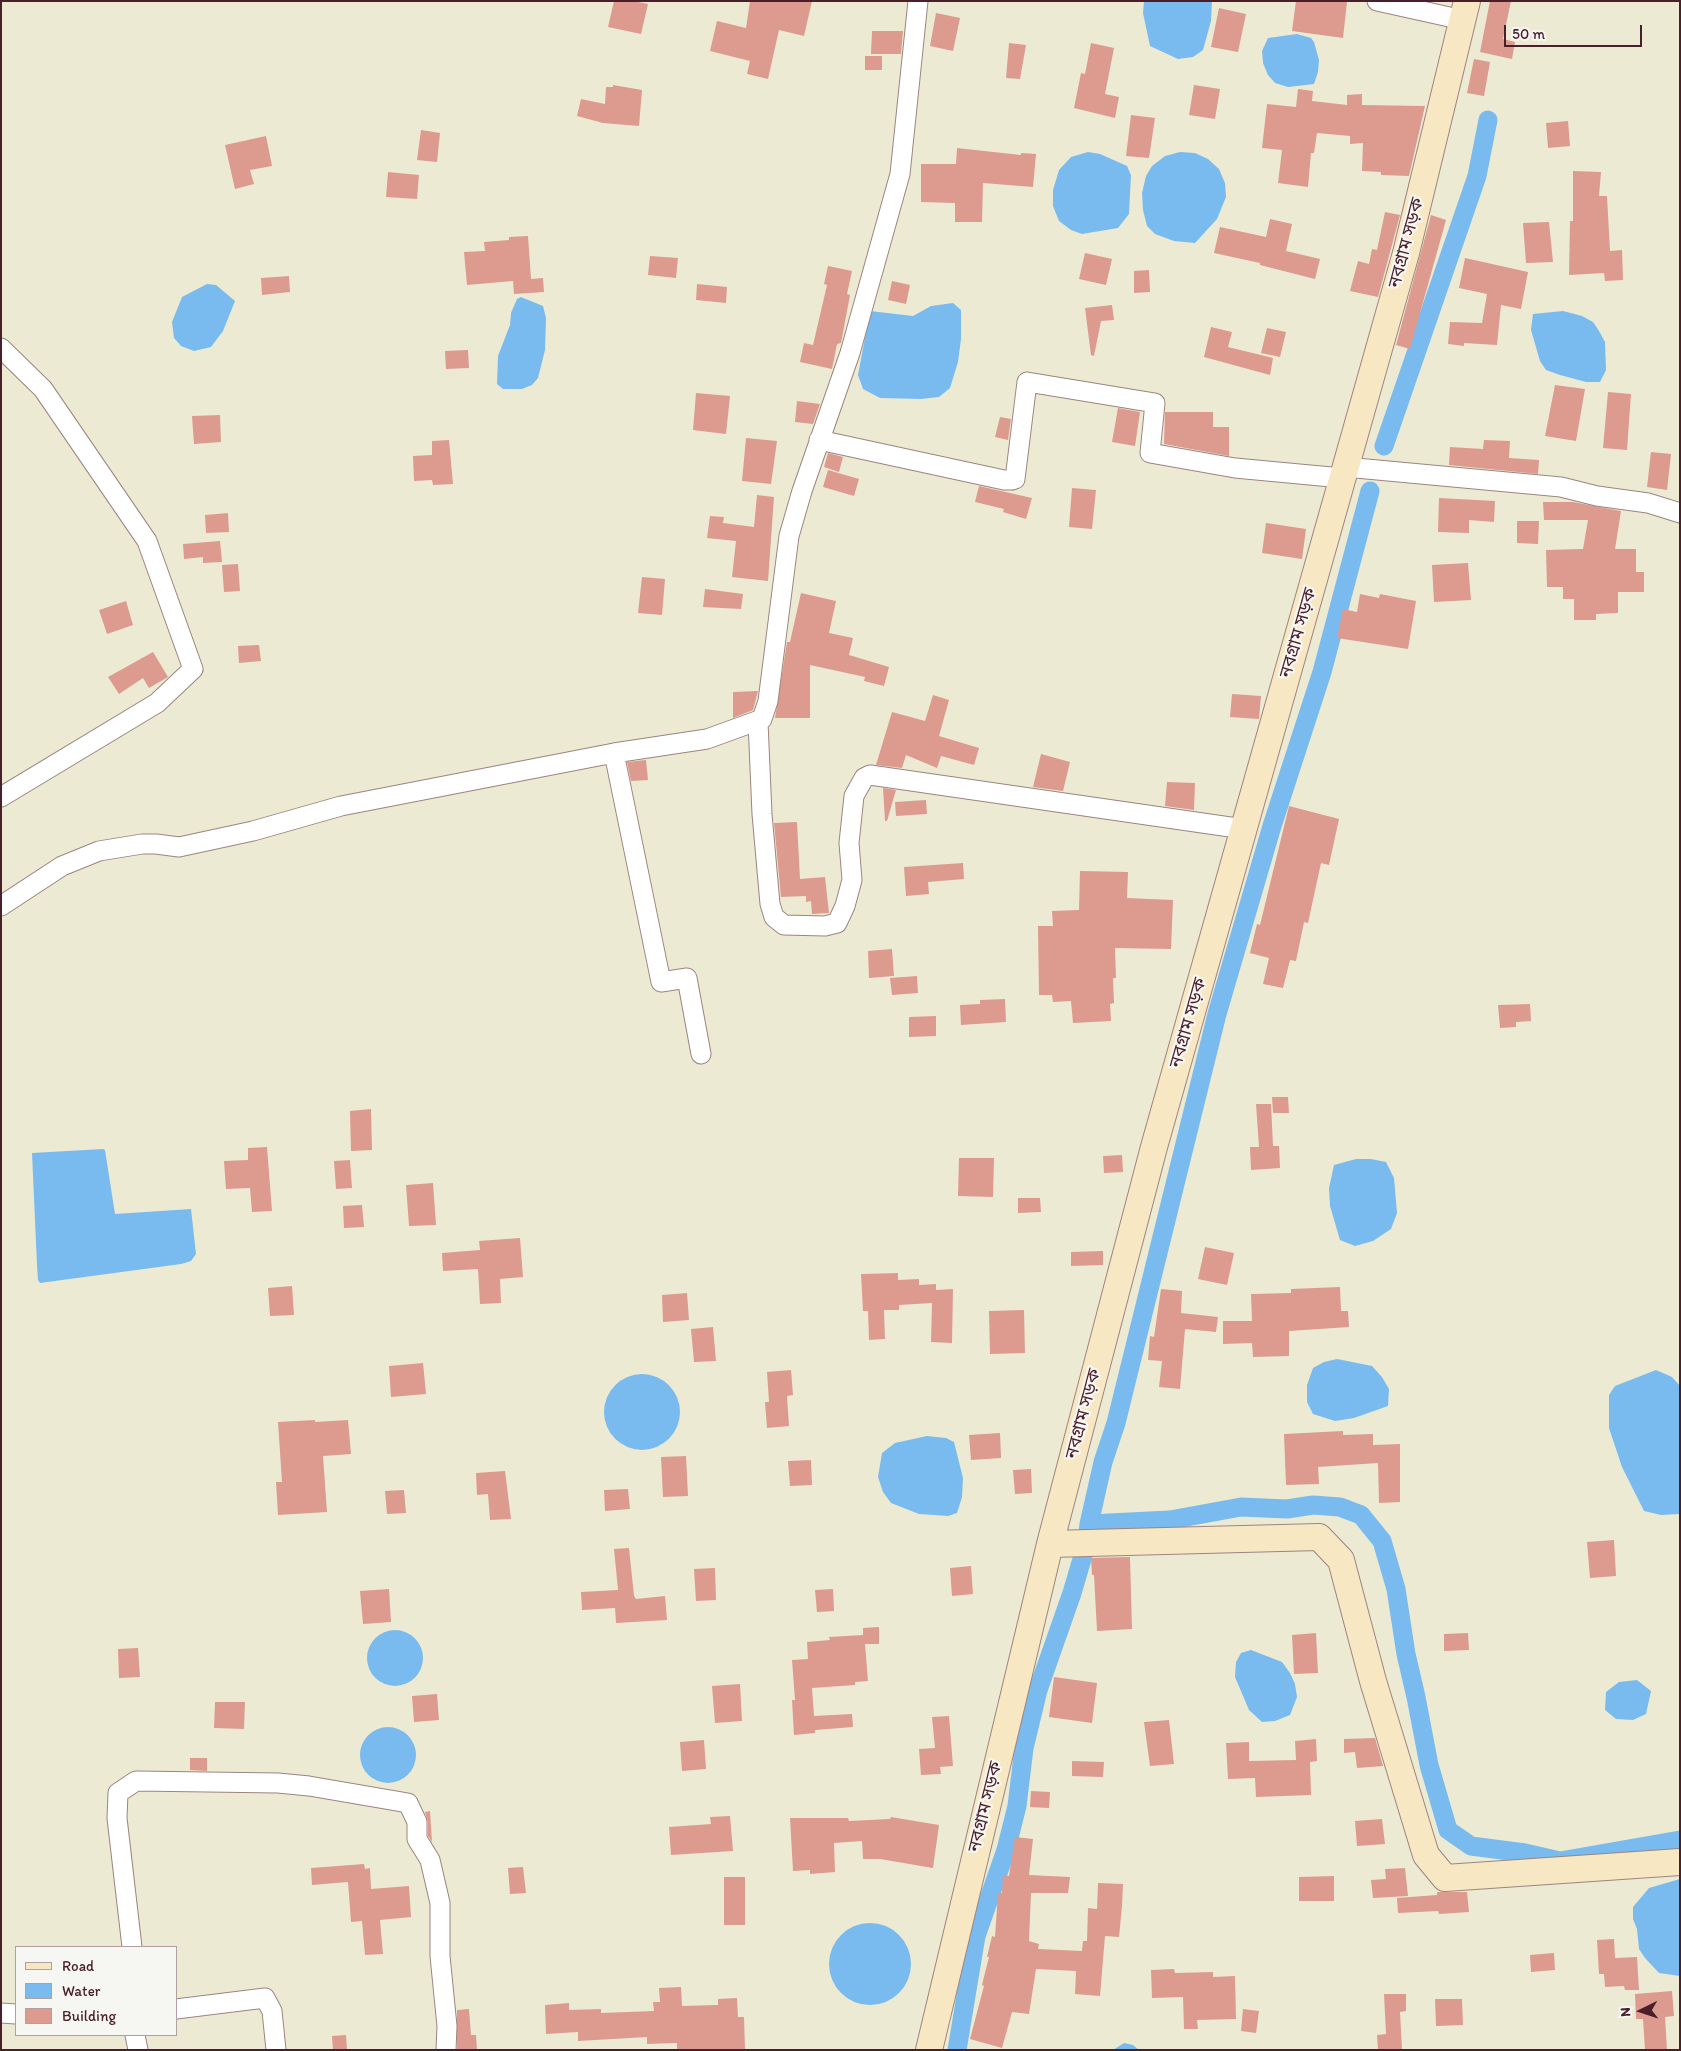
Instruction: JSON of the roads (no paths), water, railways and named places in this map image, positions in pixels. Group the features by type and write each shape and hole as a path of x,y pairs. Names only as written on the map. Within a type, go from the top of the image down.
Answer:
{"main road":[{"name":"নবগ্রাম সড়ক","path":"929,2050 1057,1544 1154,1147 1406,253 1465,10"},
{"path":"1057,1544 1319,1537 1341,1560 1373,1682 1426,1855 1445,1878 1680,1862"}],"street":[{"path":"1,906 62,866 99,852 142,844 179,847 253,831 341,806 614,753 707,738 758,722 762,719 768,701 789,536 819,440 850,353 900,174 918,1"},
{"path":"1377,1 1465,10"},
{"path":"1,348 43,389 147,541 193,669 157,703 1,797"},
{"path":"819,440 1004,480 1012,480 1015,479 1027,382 1155,403 1150,453 1235,468 1561,486 1597,496 1648,503 1680,513"},
{"path":"758,722 762,814 770,904 774,917 784,925 825,926 837,923 845,906 852,880 850,825 854,796 864,778 870,775 1244,829"},
{"path":"614,753 661,982 687,978 701,1054"},
{"path":"132,1946 117,1818 118,1793 136,1781 278,1783 309,1786 408,1803 416,1822 417,1839 430,1860 440,1903 440,1956 447,2026 446,2050"},
{"path":"178,2009 265,1998 272,2011 276,2050"},
{"path":"1,2013 15,2014"},
{"path":"135,2036 138,2050"}],"water":[{"path":"1144,1 1212,1 1211,21 1203,50 1193,57 1178,59 1150,46 1143,13"},
{"path":"1297,34 1311,38 1314,42 1319,60 1318,72 1314,84 1288,87 1275,83 1268,75 1263,63 1262,51 1268,38"},
{"path":"1088,152 1100,154 1127,166 1131,175 1129,214 1118,228 1082,234 1071,230 1059,221 1053,206 1053,190 1059,170 1071,157"},
{"path":"1180,152 1195,153 1208,159 1219,169 1225,183 1226,197 1217,219 1195,243 1174,241 1155,234 1147,226 1143,210 1142,193 1146,176 1152,166 1165,156"},
{"path":"207,284 216,285 235,301 223,331 211,347 194,351 181,346 174,338 172,322 182,297"},
{"path":"521,297 543,306 546,318 545,350 538,378 532,385 522,389 503,389 497,384 498,356 510,325 511,313 517,299"},
{"path":"953,303 961,310 961,339 958,362 950,388 939,397 921,399 880,398 863,389 858,375 870,311 913,316 931,306"},
{"path":"1563,311 1582,316 1593,322 1605,342 1606,370 1600,382 1586,382 1560,375 1546,370 1540,361 1531,330 1533,314"},
{"path":"105,1150 115,1214 191,1209 196,1254 191,1261 181,1264 40,1283 37,1265 32,1153"},
{"path":"1356,1159 1386,1162 1394,1178 1397,1213 1391,1229 1373,1241 1355,1246 1340,1240 1330,1206 1329,1188 1334,1165"},
{"path":"1337,1359 1372,1366 1382,1377 1389,1389 1388,1406 1354,1418 1335,1421 1313,1414 1307,1402 1307,1385 1313,1368 1324,1362"},
{"path":"1656,1370 1672,1377 1680,1386 1680,1514 1661,1515 1644,1511 1622,1467 1609,1428 1609,1395 1615,1386"},
{"path":"642,1374 656,1377 669,1385 677,1398 680,1412 677,1426 669,1439 656,1447 642,1450 628,1447 615,1439 607,1426 604,1412 607,1398 615,1385 628,1377"},
{"path":"927,1436 946,1438 954,1442 963,1478 962,1497 957,1513 948,1516 919,1514 891,1503 883,1492 878,1477 882,1453 895,1443"},
{"path":"389,1630 401,1630 415,1638 423,1652 421,1669 415,1678 401,1686 389,1686 379,1681 372,1674 367,1664 367,1652 372,1642 379,1635"},
{"path":"1251,1650 1282,1662 1290,1673 1295,1684 1297,1697 1290,1715 1275,1721 1262,1722 1249,1710 1235,1677 1236,1662 1241,1653"},
{"path":"1637,1680 1651,1691 1646,1714 1633,1720 1616,1719 1605,1710 1606,1692 1619,1682"},
{"path":"382,1727 394,1727 408,1735 416,1749 414,1766 408,1775 394,1783 382,1783 372,1778 365,1771 360,1761 360,1749 365,1739 372,1732"},
{"path":"1680,1879 1680,1976 1659,1973 1645,1958 1639,1949 1637,1929 1633,1919 1633,1907 1649,1888"},
{"path":"862,1923 878,1923 893,1930 904,1941 911,1956 908,1980 899,1993 878,2005 862,2005 847,1998 836,1987 829,1972 829,1956 836,1941 847,1930"},
{"path":"1124,2043 1133,2045 1139,2050 1113,2050"}],"waterway":[{"path":"1384,446 1477,176 1488,120"},
{"path":"957,2050 976,1936 1006,1850 1017,1806 1024,1748 1038,1690 1072,1593 1087,1542 1089,1524 1103,1462 1116,1423 1217,1014 1272,826 1322,672 1370,491"},
{"path":"1089,1524 1170,1520 1241,1507 1287,1509 1313,1505 1340,1507 1361,1515 1382,1541 1396,1589 1406,1654 1429,1765 1448,1830 1471,1846 1525,1853 1560,1861 1680,1840"}]}
